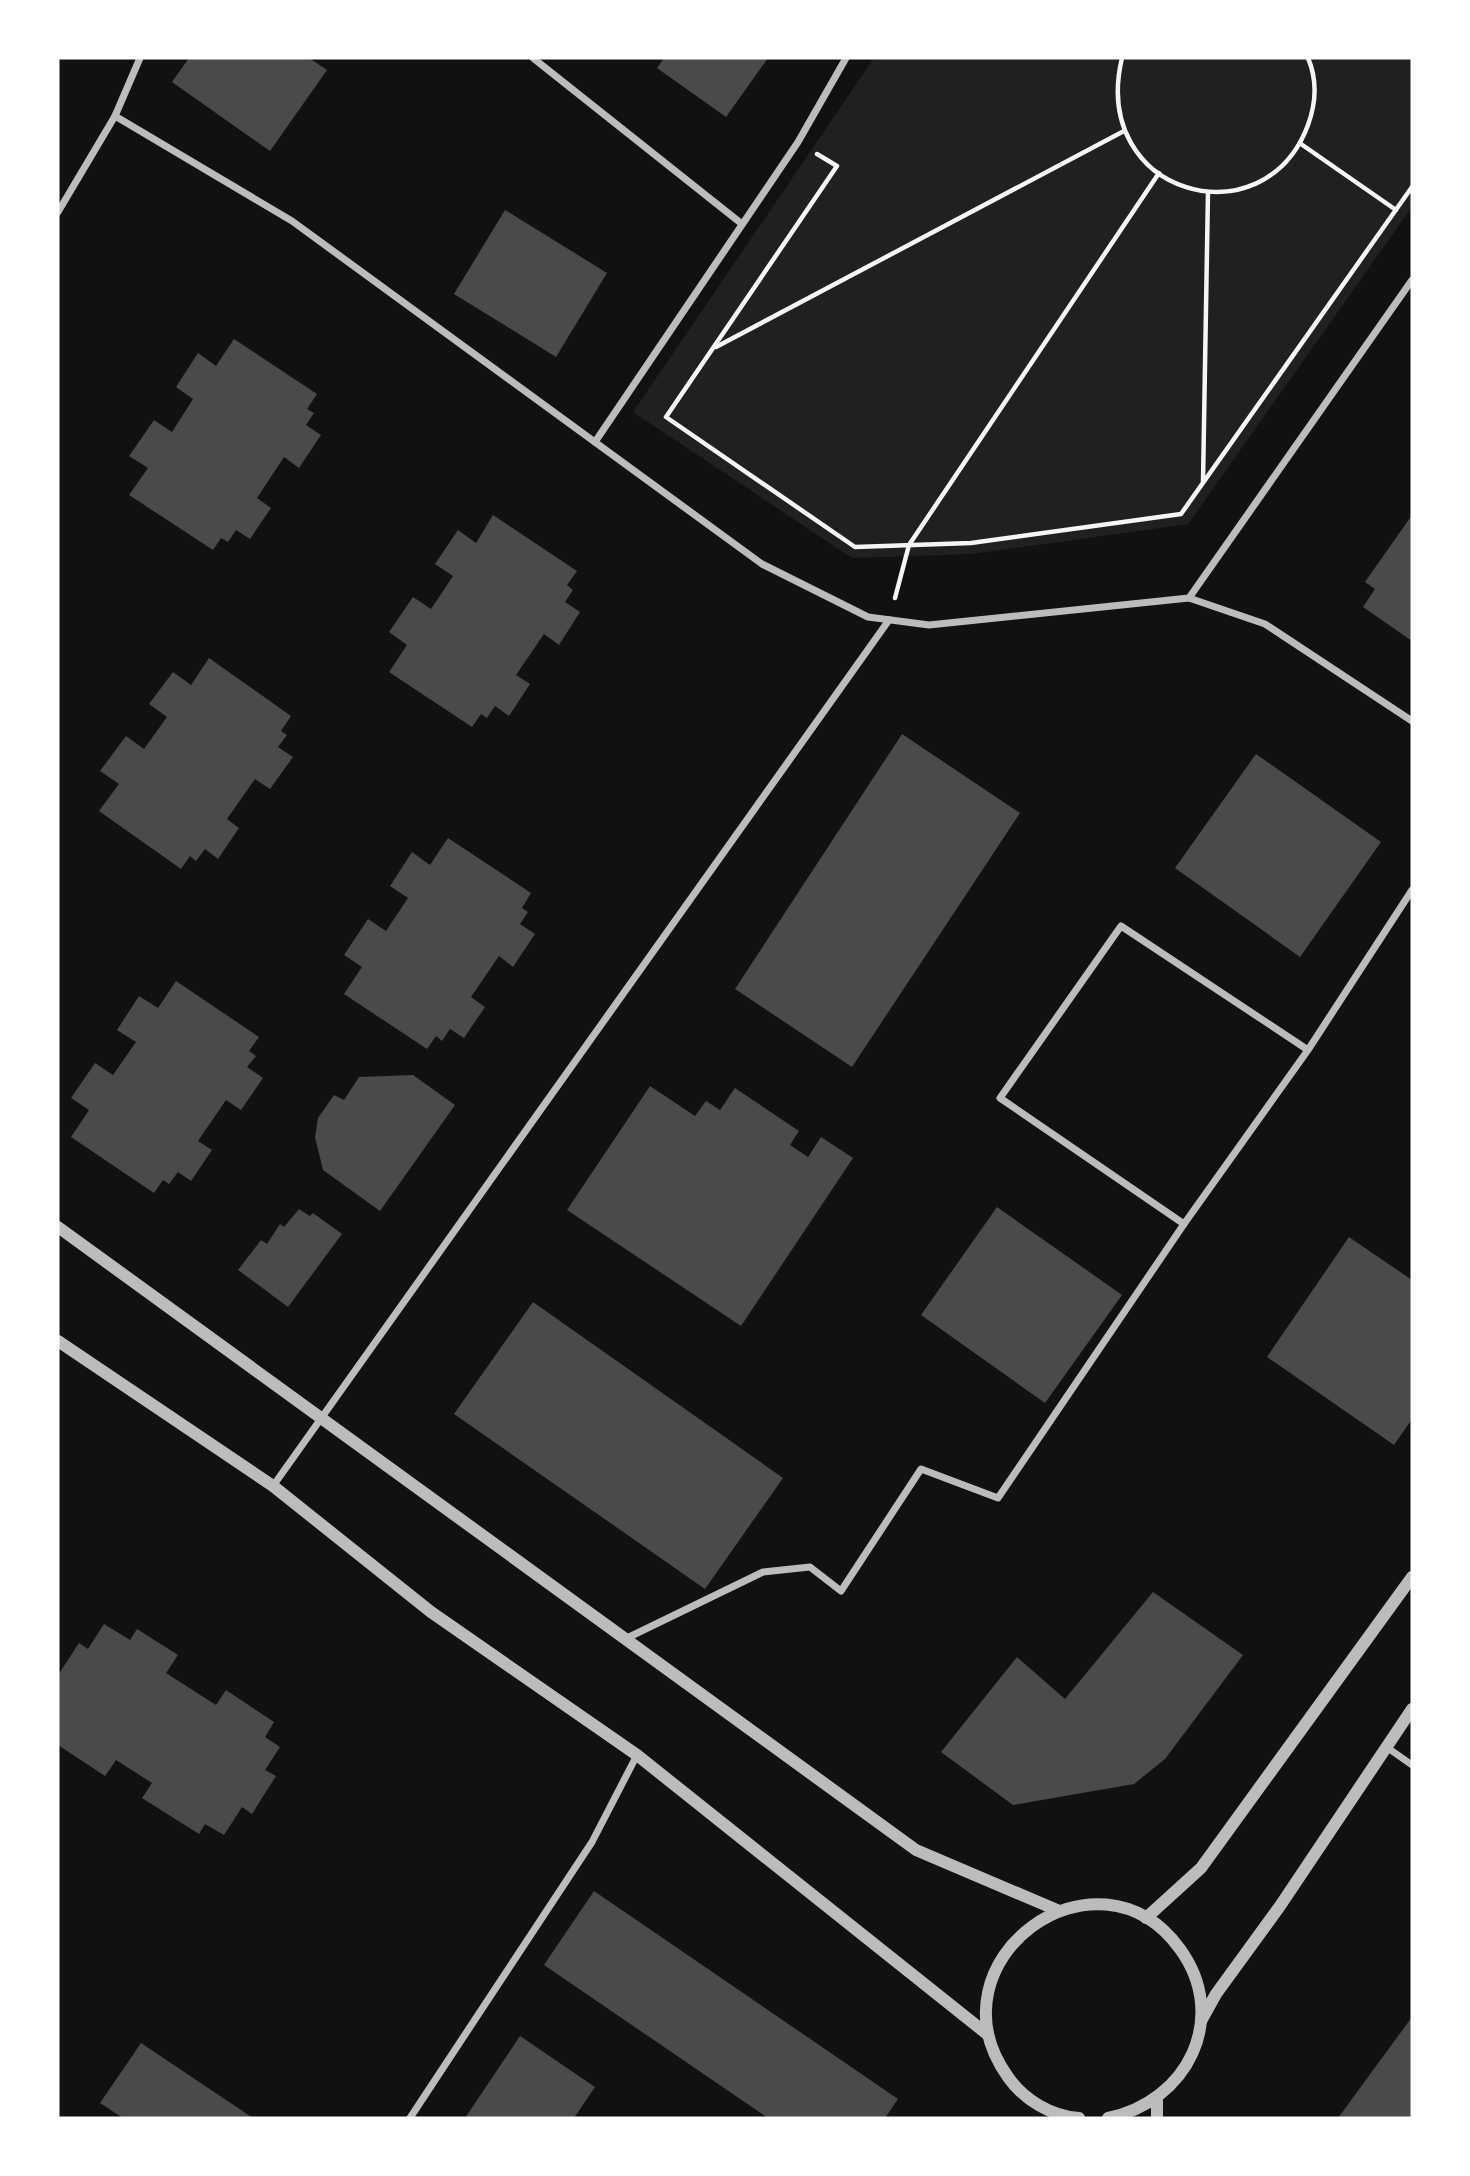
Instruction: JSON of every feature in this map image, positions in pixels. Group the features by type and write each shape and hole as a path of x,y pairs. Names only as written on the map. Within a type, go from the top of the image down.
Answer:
{"street":[{"path":"58,212 115,116 140,58"},
{"path":"533,58 742,224"},
{"path":"595,442 798,142 846,58"},
{"path":"115,116 292,221 762,564 868,617 929,625 1189,598 1265,624 1412,721"},
{"path":"1189,598 1412,280"},
{"path":"273,1486 889,620"},
{"path":"625,1640 763,1572 810,1567 841,1591 921,1469 998,1498 1184,1224 1308,1050 1412,890"},
{"path":"1184,1224 1000,1098 1113,936 1121,926 1308,1050"},
{"path":"58,1227 916,1850 1057,1910"},
{"path":"58,1340 273,1486 432,1612 637,1755 987,2034"},
{"path":"1146,1918 1201,1868 1412,1577"},
{"path":"1108,2118 1129,2114 1157,2099 1178,2078 1194,2051 1201,2021 1216,1994 1280,1906 1412,1709"},
{"path":"1385,1746 1412,1765"},
{"path":"410,2118 592,1842 637,1755"},
{"path":"1079,2118 1042,2112 1016,2088 998,2063 987,2034 986,2003 993,1973 1008,1947 1030,1925 1057,1910 1097,1905 1118,1907 1146,1918 1171,1937 1189,1962 1199,1990 1201,2021"},
{"path":"1157,2099 1157,2118"}],"path":[{"path":"1122,58 1116,95 1124,131 1143,162 1173,183 1208,192 1245,188 1278,171 1301,144 1314,109 1314,72 1308,58"},
{"path":"713,348 1124,131"},
{"path":"798,142 837,166 666,417 855,547 971,543 1181,514 1412,187"},
{"path":"1301,144 1396,209"},
{"path":"889,620 909,545 1159,173"},
{"path":"1203,484 1208,192"}],"shaded area":[{"path":"874,58 1412,58 1412,207 1188,524 972,554 852,558 633,412"}],"building":[{"path":"189,58 309,58 327,70 270,151 172,82"},
{"path":"664,58 768,58 726,117 657,68"},
{"path":"505,210 607,273 556,357 454,294"},
{"path":"234,339 317,394 307,409 314,413 306,425 321,435 299,468 284,457 257,498 271,508 250,539 236,530 228,542 221,538 213,550 129,495 148,468 129,456 154,420 172,432 193,399 176,387 198,353 216,366"},
{"path":"493,515 577,571 567,585 573,590 565,602 580,612 559,645 544,634 516,675 530,684 509,716 495,706 487,718 481,714 472,727 389,672 407,645 389,632 413,597 431,609 453,576 435,564 458,530 476,543"},
{"path":"1412,515 1412,641 1363,607 1375,589 1365,582"},
{"path":"209,658 291,716 281,731 287,735 278,747 293,757 270,789 255,779 227,819 239,828 218,859 205,849 196,861 190,856 181,869 99,811 119,784 100,771 126,736 144,749 167,717 149,704 173,672 191,685"},
{"path":"902,734 1020,813 852,1067 735,989"},
{"path":"1256,754 1381,842 1300,957 1175,868"},
{"path":"448,838 531,893 522,908 528,912 520,924 535,934 513,967 499,956 471,997 485,1007 464,1038 450,1029 442,1041 436,1036 427,1049 344,994 362,967 344,955 368,919 386,931 408,898 390,886 412,852 430,865"},
{"path":"176,981 259,1037 249,1051 256,1056 247,1067 263,1078 241,1110 226,1100 198,1141 212,1150 191,1181 178,1172 169,1184 163,1180 154,1193 71,1137 89,1110 71,1098 95,1063 113,1075 136,1042 117,1030 139,996 158,1008"},
{"path":"413,1075 455,1105 380,1211 323,1170 315,1137 318,1118 334,1095 344,1100 359,1077"},
{"path":"650,1086 695,1116 706,1101 720,1110 735,1088 799,1131 790,1145 808,1157 821,1137 853,1158 741,1326 567,1210"},
{"path":"997,1207 1122,1295 1045,1403 921,1315"},
{"path":"299,1209 310,1216 313,1213 342,1234 288,1307 238,1270 261,1240 267,1244 280,1224 284,1227"},
{"path":"1349,1237 1412,1280 1412,1419 1394,1445 1267,1357"},
{"path":"533,1302 783,1478 705,1589 454,1414"},
{"path":"1153,1592 1243,1655 1165,1759 1134,1784 1013,1805 941,1752 1017,1657 1065,1699"},
{"path":"104,1624 130,1640 137,1629 178,1655 166,1673 216,1705 226,1690 274,1722 265,1737 280,1747 265,1770 276,1776 252,1814 242,1807 224,1835 205,1824 199,1834 142,1798 152,1783 116,1760 105,1776 58,1745 58,1675 79,1643 88,1649"},
{"path":"594,1891 898,2099 885,2118 768,2118 544,1965"},
{"path":"1412,2017 1412,2118 1338,2118"},
{"path":"520,2036 595,2087 574,2118 465,2118"},
{"path":"141,2043 253,2118 123,2118 100,2103"}]}
